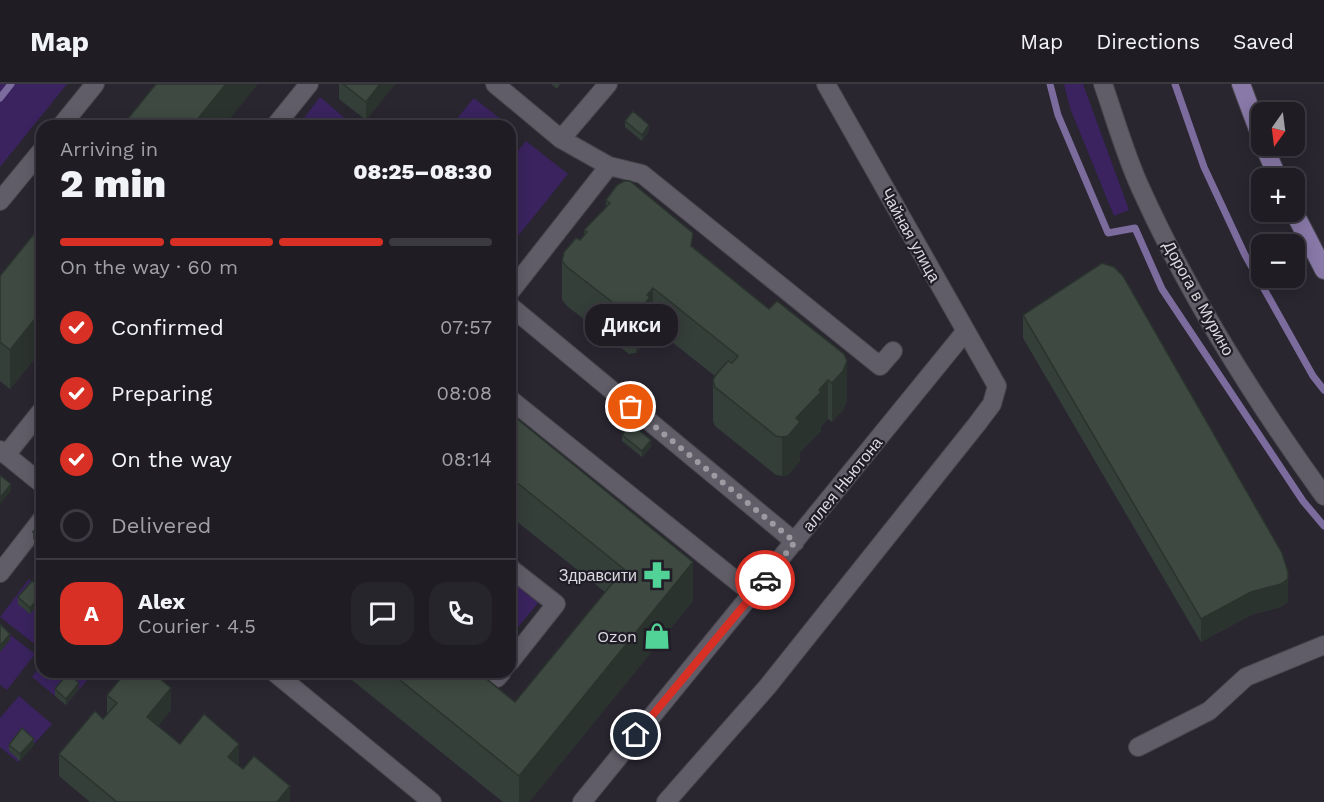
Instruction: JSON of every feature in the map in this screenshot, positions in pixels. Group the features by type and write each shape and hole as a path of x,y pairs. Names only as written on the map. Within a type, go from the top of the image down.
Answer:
{"main road":[{"path":"1241,84 1251,111"},
{"path":"1299,222 1324,270"}],"street":[{"path":"66,120 95,84"},
{"path":"280,120 309,84"},
{"path":"495,84 561,139 609,166 642,174 880,366 893,351"},
{"path":"561,139 608,84"},
{"name":"Чайная улица","path":"666,802 768,686 962,443 992,404 997,386 826,84"},
{"name":"Дорога в Мурино","path":"1103,84 1139,186 1191,288 1252,392 1324,496"},
{"path":"0,201 36,157"},
{"path":"516,284 609,166"},
{"path":"516,311 795,542"},
{"name":"аллея Ньютона","path":"582,802 754,594 965,332"},
{"path":"516,404 754,594"},
{"path":"36,416 3,452 36,479"},
{"path":"0,573 7,551 36,524"},
{"path":"516,572 556,604 516,654"},
{"path":"1138,747 1209,711 1246,677 1324,645"},
{"path":"281,678 432,802"}],"shaded area":[{"path":"0,84 67,84 36,120 0,167"},
{"path":"1064,84 1083,84 1129,210 1114,216 1070,108"},
{"path":"320,97 347,120 303,120"},
{"path":"474,98 502,120 456,120"},
{"path":"526,141 568,174 516,239 516,153"},
{"path":"29,579 36,585 36,645 0,617"},
{"path":"516,584 538,603 516,630"},
{"path":"0,627 35,654 7,690 0,685"},
{"path":"36,672 36,678 89,678 66,705 32,677"},
{"path":"19,696 52,724 18,762 0,747 0,718"}],"building":[{"path":"156,84 226,84 197,120 127,120"},
{"path":"343,84 380,84 366,102"},
{"path":"633,111 649,125 642,135 625,121"},
{"path":"630,181 693,233 691,246 769,309 777,301 844,354 847,361 843,371 832,383 828,380 819,390 821,392 796,418 800,422 788,436 776,436 715,387 713,381 715,376 728,361 732,363 738,356 653,288 647,295 650,297 636,314 629,315 562,261 564,252 576,238 580,240 587,232 584,230 610,203 606,200 617,185"},
{"path":"36,231 36,318 10,350 0,342 0,276"},
{"path":"1102,263 1114,267 1123,276 1282,553 1288,572 1288,579 1281,584 1251,592 1201,619 1023,315"},
{"path":"516,418 693,562 519,776 397,678 485,678 515,702 624,569 516,482"},
{"path":"631,424 651,440 642,451 622,435"},
{"path":"0,475 11,484 0,498"},
{"path":"32,581 36,584 36,601 30,608 18,597"},
{"path":"0,624 10,634 0,646"},
{"path":"64,678 74,678 79,683 66,699 55,689"},
{"path":"121,678 159,678 171,688 147,717 180,744 204,714 239,744 228,757 243,769 254,756 290,786 277,802 117,802 59,754 95,711 103,719 117,703 107,695"},
{"path":"22,728 34,739 20,754 9,745"}],"waterway":[{"path":"0,98 11,84"},
{"path":"1050,84 1058,115 1108,233 1135,228 1162,289 1303,501 1324,526"},
{"path":"1175,84 1204,167 1245,255 1313,376 1324,390"}],"way so far":[{"path":"631,407 795,542 765,580"}],"place":[{"name":"Дикси","path":"631,407"},
{"name":"Здравсити","path":"657,575"},
{"name":"Ozon","path":"657,636"}],"route":[{"path":"636,735 765,580"}]}
